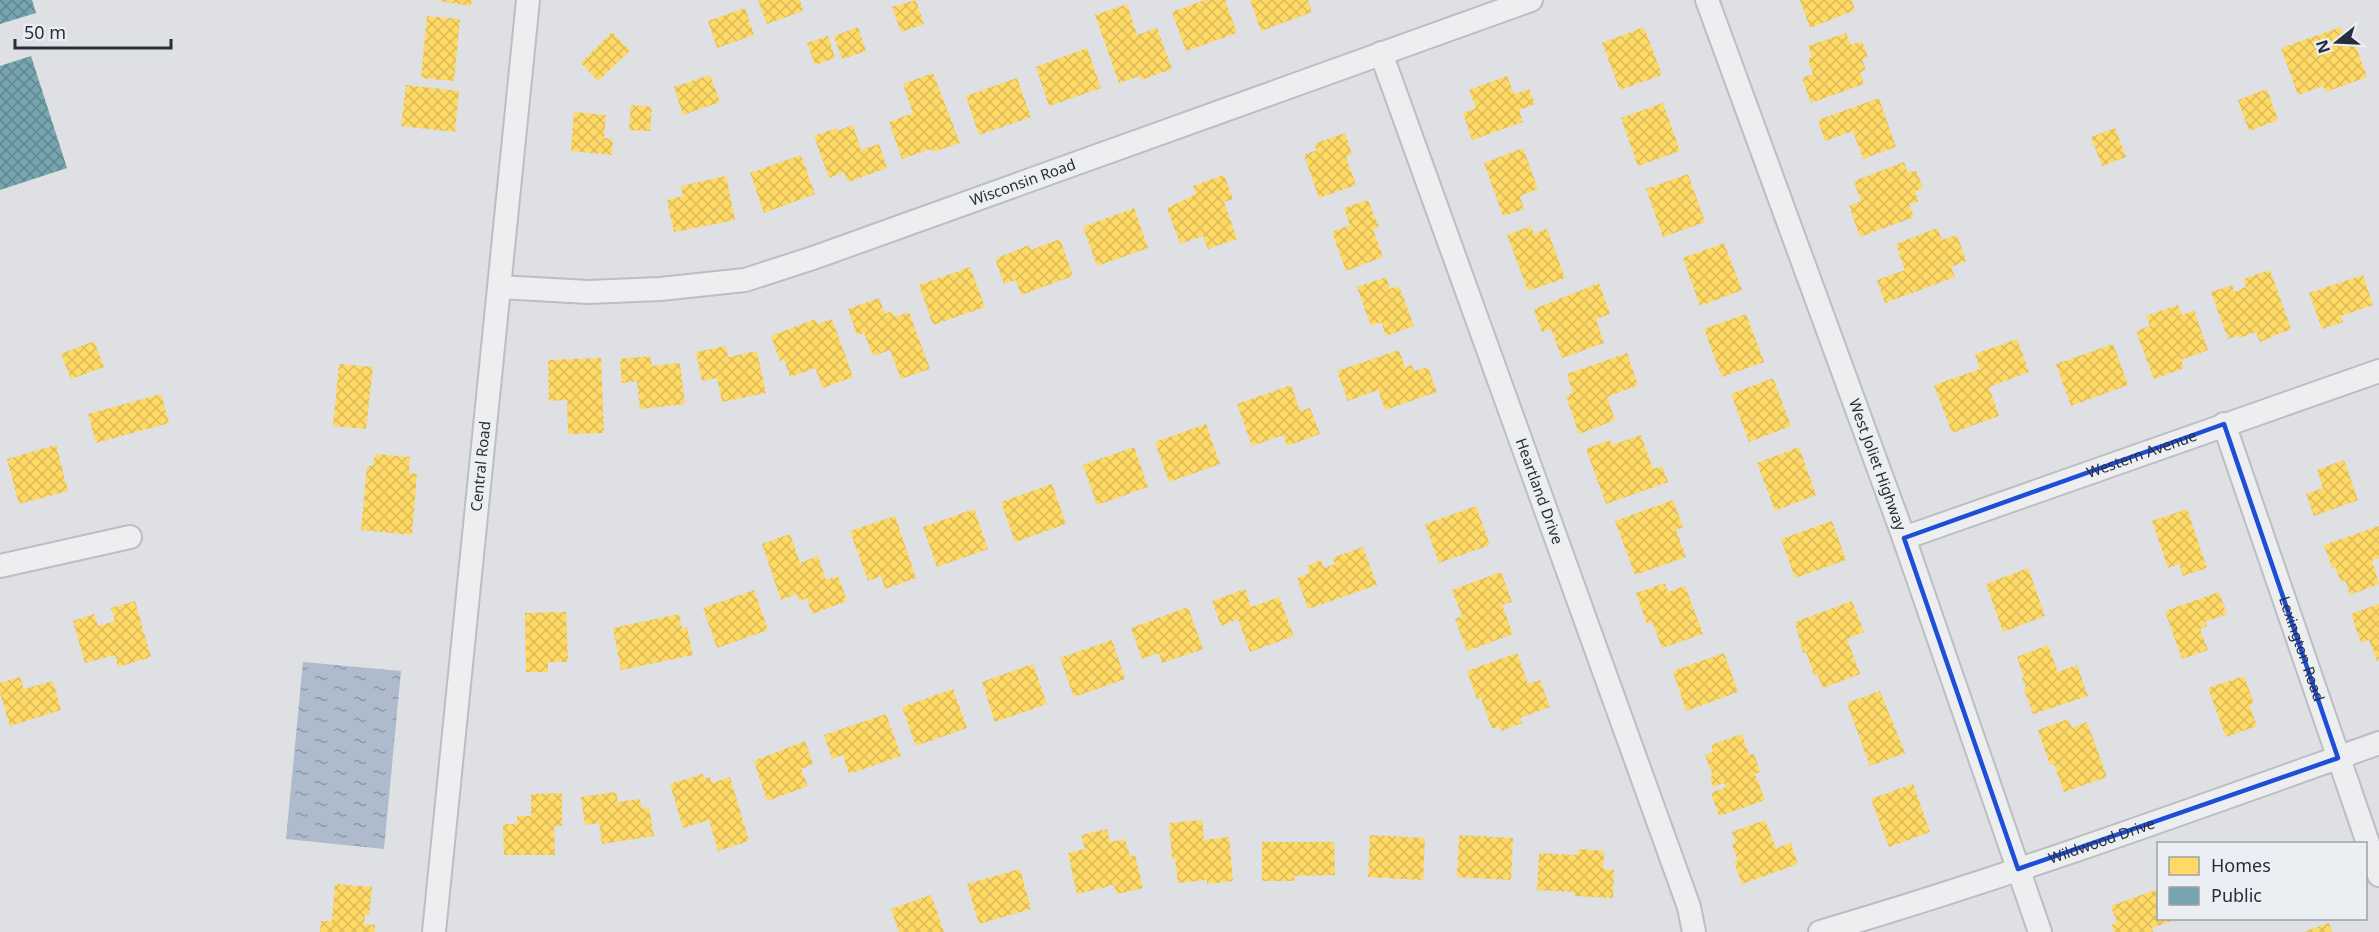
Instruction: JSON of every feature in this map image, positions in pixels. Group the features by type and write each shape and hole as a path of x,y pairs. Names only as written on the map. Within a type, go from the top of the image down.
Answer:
{"street":[{"name":"Central Road","path":"434,932 528,0"},
{"name":"Wisconsin Road","path":"500,286 588,292 660,289 745,280 824,254 1531,0"},
{"name":"West Joliet Highway","path":"1707,0 1904,538 2040,932"},
{"name":"Heartland Drive","path":"1382,53 1689,907 1694,932"},
{"name":"Western Avenue","path":"1904,538 2379,371"},
{"name":"Lexington Road","path":"2224,424 2379,875"},
{"path":"0,566 130,537"},
{"name":"Wildwood Drive","path":"1820,932 1908,906 2018,869 2379,743"}],"highlighted area":[{"path":"2224,424 2338,758 2018,869 1904,538"}],"water":[{"path":"303,662 401,671 384,849 286,839"}],"building: Homes":[{"path":"435,0 472,0 471,6"},
{"path":"758,0 800,0 803,11 767,24"},
{"path":"916,0 924,24 901,32 892,7"},
{"path":"1205,0 1225,0 1237,33 1186,51 1172,12"},
{"path":"1250,0 1308,0 1312,12 1261,31"},
{"path":"1800,0 1852,0 1855,10 1810,28"},
{"path":"1127,4 1137,35 1157,28 1172,69 1141,80 1140,76 1119,83 1095,15"},
{"path":"745,8 754,35 717,48 708,21"},
{"path":"427,16 460,19 454,81 421,78"},
{"path":"858,27 866,51 842,59 834,36"},
{"path":"1644,27 1662,75 1620,90 1602,43"},
{"path":"2341,27 2346,40 2353,38 2367,77 2326,92 2323,86 2298,95 2281,48"},
{"path":"612,32 630,51 598,81 581,63"},
{"path":"1846,33 1851,45 1862,41 1868,57 1862,59 1866,70 1860,72 1864,84 1811,103 1802,78 1813,74 1808,59 1812,57 1808,46"},
{"path":"828,36 835,58 815,65 807,43"},
{"path":"1087,48 1101,88 1049,106 1036,67"},
{"path":"933,73 960,143 933,152 931,149 902,159 889,122 913,113 903,84"},
{"path":"710,75 720,102 683,115 674,87"},
{"path":"1507,76 1514,94 1529,89 1535,104 1519,110 1523,122 1472,140 1463,113 1476,108 1469,90"},
{"path":"1017,78 1031,117 979,135 966,96"},
{"path":"406,85 459,91 455,132 401,126"},
{"path":"2267,89 2278,120 2249,131 2238,100"},
{"path":"1879,98 1896,147 1863,159 1853,131 1825,141 1818,120"},
{"path":"1663,103 1680,151 1638,166 1621,118"},
{"path":"631,105 652,107 650,131 629,130"},
{"path":"574,112 606,115 604,138 613,139 612,155 571,151"},
{"path":"853,125 861,150 879,144 887,168 848,182 844,172 829,178 814,136"},
{"path":"2115,128 2126,157 2102,166 2091,137"},
{"path":"1345,133 1352,154 1346,157 1356,185 1319,198 1304,155 1317,150 1314,144"},
{"path":"1523,148 1538,189 1520,196 1524,209 1503,216 1484,163"},
{"path":"801,155 815,194 764,213 750,173"},
{"path":"1904,162 1908,173 1916,170 1923,188 1915,192 1919,201 1909,204 1914,217 1860,237 1849,206 1861,201 1854,181"},
{"path":"1688,174 1705,222 1663,237 1646,189"},
{"path":"1224,175 1233,199 1224,202 1237,239 1208,249 1203,236 1180,244 1167,208 1196,194 1193,186"},
{"path":"726,176 735,220 674,232 667,200 683,196 681,186"},
{"path":"1368,200 1379,227 1373,229 1383,257 1346,271 1332,232 1350,225 1344,208"},
{"path":"1134,208 1148,248 1097,266 1083,227"},
{"path":"1531,226 1534,234 1547,229 1565,278 1528,291 1507,235"},
{"path":"1937,228 1942,240 1957,235 1966,261 1951,267 1955,277 1885,303 1877,280 1905,270 1896,244"},
{"path":"1060,239 1073,276 1021,295 1016,280 1004,284 995,259 1029,245 1031,250"},
{"path":"1724,243 1742,290 1700,306 1683,258"},
{"path":"970,267 985,307 933,325 919,285"},
{"path":"2270,270 2291,329 2260,342 2256,332 2228,339 2211,292 2232,285 2234,292 2246,287 2243,279"},
{"path":"2363,275 2373,305 2341,316 2343,322 2322,329 2309,293"},
{"path":"1386,277 1390,289 1399,286 1414,326 1386,336 1381,322 1371,326 1357,287"},
{"path":"1599,283 1610,314 1596,319 1604,343 1562,358 1551,329 1542,332 1534,309"},
{"path":"879,298 885,314 892,311 895,317 909,312 930,369 901,379 890,350 873,356 864,333 857,335 848,309"},
{"path":"2178,305 2182,315 2194,310 2208,350 2181,360 2184,368 2154,379 2136,331 2150,326 2146,316"},
{"path":"1746,314 1764,362 1722,377 1704,329"},
{"path":"815,319 817,324 832,319 853,377 823,388 815,368 790,377 784,359 780,361 771,336"},
{"path":"2017,339 2029,372 1989,387 1999,416 1952,433 1934,385 1980,369 1975,354"},
{"path":"94,341 104,367 71,379 61,354"},
{"path":"2113,344 2128,385 2071,406 2056,364"},
{"path":"726,346 728,357 757,351 766,393 722,402 717,378 702,381 696,352"},
{"path":"1399,350 1405,367 1412,365 1414,371 1428,367 1437,392 1385,410 1378,390 1348,401 1337,371"},
{"path":"1627,353 1638,385 1607,397 1615,420 1579,434 1566,396 1573,393 1567,374"},
{"path":"650,356 652,366 680,363 685,404 640,409 637,381 622,383 620,359"},
{"path":"601,358 604,433 568,434 567,400 549,401 548,360"},
{"path":"339,364 373,367 366,429 333,426"},
{"path":"1773,378 1791,426 1749,442 1731,394"},
{"path":"1291,385 1300,411 1310,408 1320,434 1287,446 1283,435 1252,446 1237,404"},
{"path":"161,394 169,423 96,443 88,414"},
{"path":"1206,424 1220,464 1169,482 1155,442"},
{"path":"1641,435 1653,469 1662,466 1668,482 1606,504 1586,449 1610,440 1612,445"},
{"path":"56,445 68,491 19,504 7,459"},
{"path":"1134,447 1148,487 1097,505 1083,465"},
{"path":"1799,447 1816,495 1775,511 1757,463"},
{"path":"375,454 410,457 409,473 417,474 412,535 361,530 367,466 373,466"},
{"path":"2344,460 2358,500 2314,516 2306,494 2323,488 2317,470"},
{"path":"1052,484 1066,524 1015,542 1001,502"},
{"path":"1673,500 1683,527 1676,530 1686,557 1635,575 1615,521"},
{"path":"1476,506 1490,545 1439,563 1425,524"},
{"path":"974,509 988,549 937,567 923,527"},
{"path":"2187,509 2207,568 2183,576 2179,564 2168,568 2152,521"},
{"path":"895,516 916,578 885,589 881,576 868,581 850,531"},
{"path":"1832,521 1846,560 1795,578 1781,539"},
{"path":"2379,526 2379,558 2372,560 2379,584 2350,595 2345,580 2341,582 2335,567 2332,568 2324,545"},
{"path":"790,534 800,563 818,556 826,580 838,576 847,601 812,614 807,598 799,601 797,594 781,600 762,544"},
{"path":"1363,547 1377,585 1308,609 1297,578 1310,573 1307,566 1321,560 1324,568 1335,564 1332,558"},
{"path":"2028,568 2045,616 2003,632 1986,584"},
{"path":"1501,572 1512,602 1502,605 1513,634 1467,651 1455,619 1462,616 1452,590"},
{"path":"1665,583 1668,592 1685,586 1703,634 1662,648 1652,622 1647,624 1636,593"},
{"path":"1245,589 1251,607 1279,597 1294,636 1250,652 1238,619 1221,626 1212,601"},
{"path":"754,590 768,630 717,648 703,608"},
{"path":"2219,592 2227,614 2205,622 2207,626 2200,629 2208,650 2182,659 2165,611"},
{"path":"135,601 151,657 118,667 115,655 85,663 73,621 94,614 98,626 115,621 111,608"},
{"path":"1852,601 1864,632 1847,639 1860,674 1823,688 1817,674 1814,675 1806,652 1803,653 1795,622"},
{"path":"2379,604 2379,660 2377,661 2369,640 2361,643 2351,614"},
{"path":"1188,607 1203,649 1162,663 1159,653 1142,659 1131,628"},
{"path":"566,612 568,662 548,662 548,672 526,672 525,613"},
{"path":"679,614 682,629 687,627 693,655 621,670 613,628"},
{"path":"1112,640 1125,679 1074,697 1060,658"},
{"path":"2048,645 2058,672 2077,665 2088,696 2033,714 2024,689 2026,688 2022,678 2024,677 2017,657"},
{"path":"1517,653 1528,684 1540,680 1550,707 1520,718 1522,723 1501,731 1499,726 1492,729 1481,698 1477,699 1467,671"},
{"path":"1724,653 1738,692 1686,711 1673,671"},
{"path":"1033,664 1047,704 995,722 982,682"},
{"path":"2244,676 2254,703 2249,704 2257,726 2226,737 2208,688"},
{"path":"20,677 24,689 53,681 61,710 10,726 0,693 0,683"},
{"path":"953,689 967,728 916,746 902,707"},
{"path":"1880,691 1905,753 1870,766 1847,703"},
{"path":"886,714 901,756 849,774 843,755 832,759 824,735"},
{"path":"2068,719 2072,728 2087,722 2107,777 2064,792 2054,764 2050,765 2038,730"},
{"path":"1742,734 1749,755 1754,754 1760,772 1755,774 1765,800 1719,816 1711,793 1726,787 1724,783 1713,787 1710,777 1713,776 1705,755 1713,752 1711,745"},
{"path":"805,741 813,764 801,769 808,786 767,801 754,761"},
{"path":"703,774 704,779 710,777 712,783 730,777 749,841 718,851 709,820 683,828 670,784"},
{"path":"1913,784 1930,832 1889,847 1871,799"},
{"path":"616,792 618,802 640,799 642,809 649,808 654,836 602,844 599,823 585,825 581,797"},
{"path":"562,793 562,826 554,826 555,855 504,855 503,824 517,824 517,816 531,816 531,794"},
{"path":"1202,820 1204,840 1229,837 1233,881 1207,884 1207,880 1178,883 1175,859 1172,859 1169,823"},
{"path":"1765,820 1776,848 1791,843 1798,864 1742,884 1734,862 1738,861 1732,845 1736,843 1732,832"},
{"path":"1107,829 1110,842 1125,839 1130,856 1135,855 1143,888 1117,894 1114,885 1077,894 1068,853 1085,849 1081,835"},
{"path":"1370,835 1425,838 1423,880 1368,877"},
{"path":"1459,835 1513,838 1511,880 1457,877"},
{"path":"1262,842 1334,842 1335,875 1294,876 1295,881 1262,881"},
{"path":"1578,849 1604,851 1603,869 1614,870 1613,898 1574,896 1574,892 1537,890 1539,853 1578,855"},
{"path":"1020,869 1031,909 979,924 967,884"},
{"path":"335,884 372,887 369,915 365,915 364,924 375,925 375,932 320,932 321,921 332,921"},
{"path":"2157,889 2157,920 2174,920 2152,928 2153,932 2114,932 2111,925 2117,923 2111,906"},
{"path":"931,895 944,932 899,932 891,909"},
{"path":"2329,923 2332,932 2303,932"}],"building: Public":[{"path":"0,0 32,0 36,13 0,24"},
{"path":"31,56 67,168 0,190 0,66"}]}
